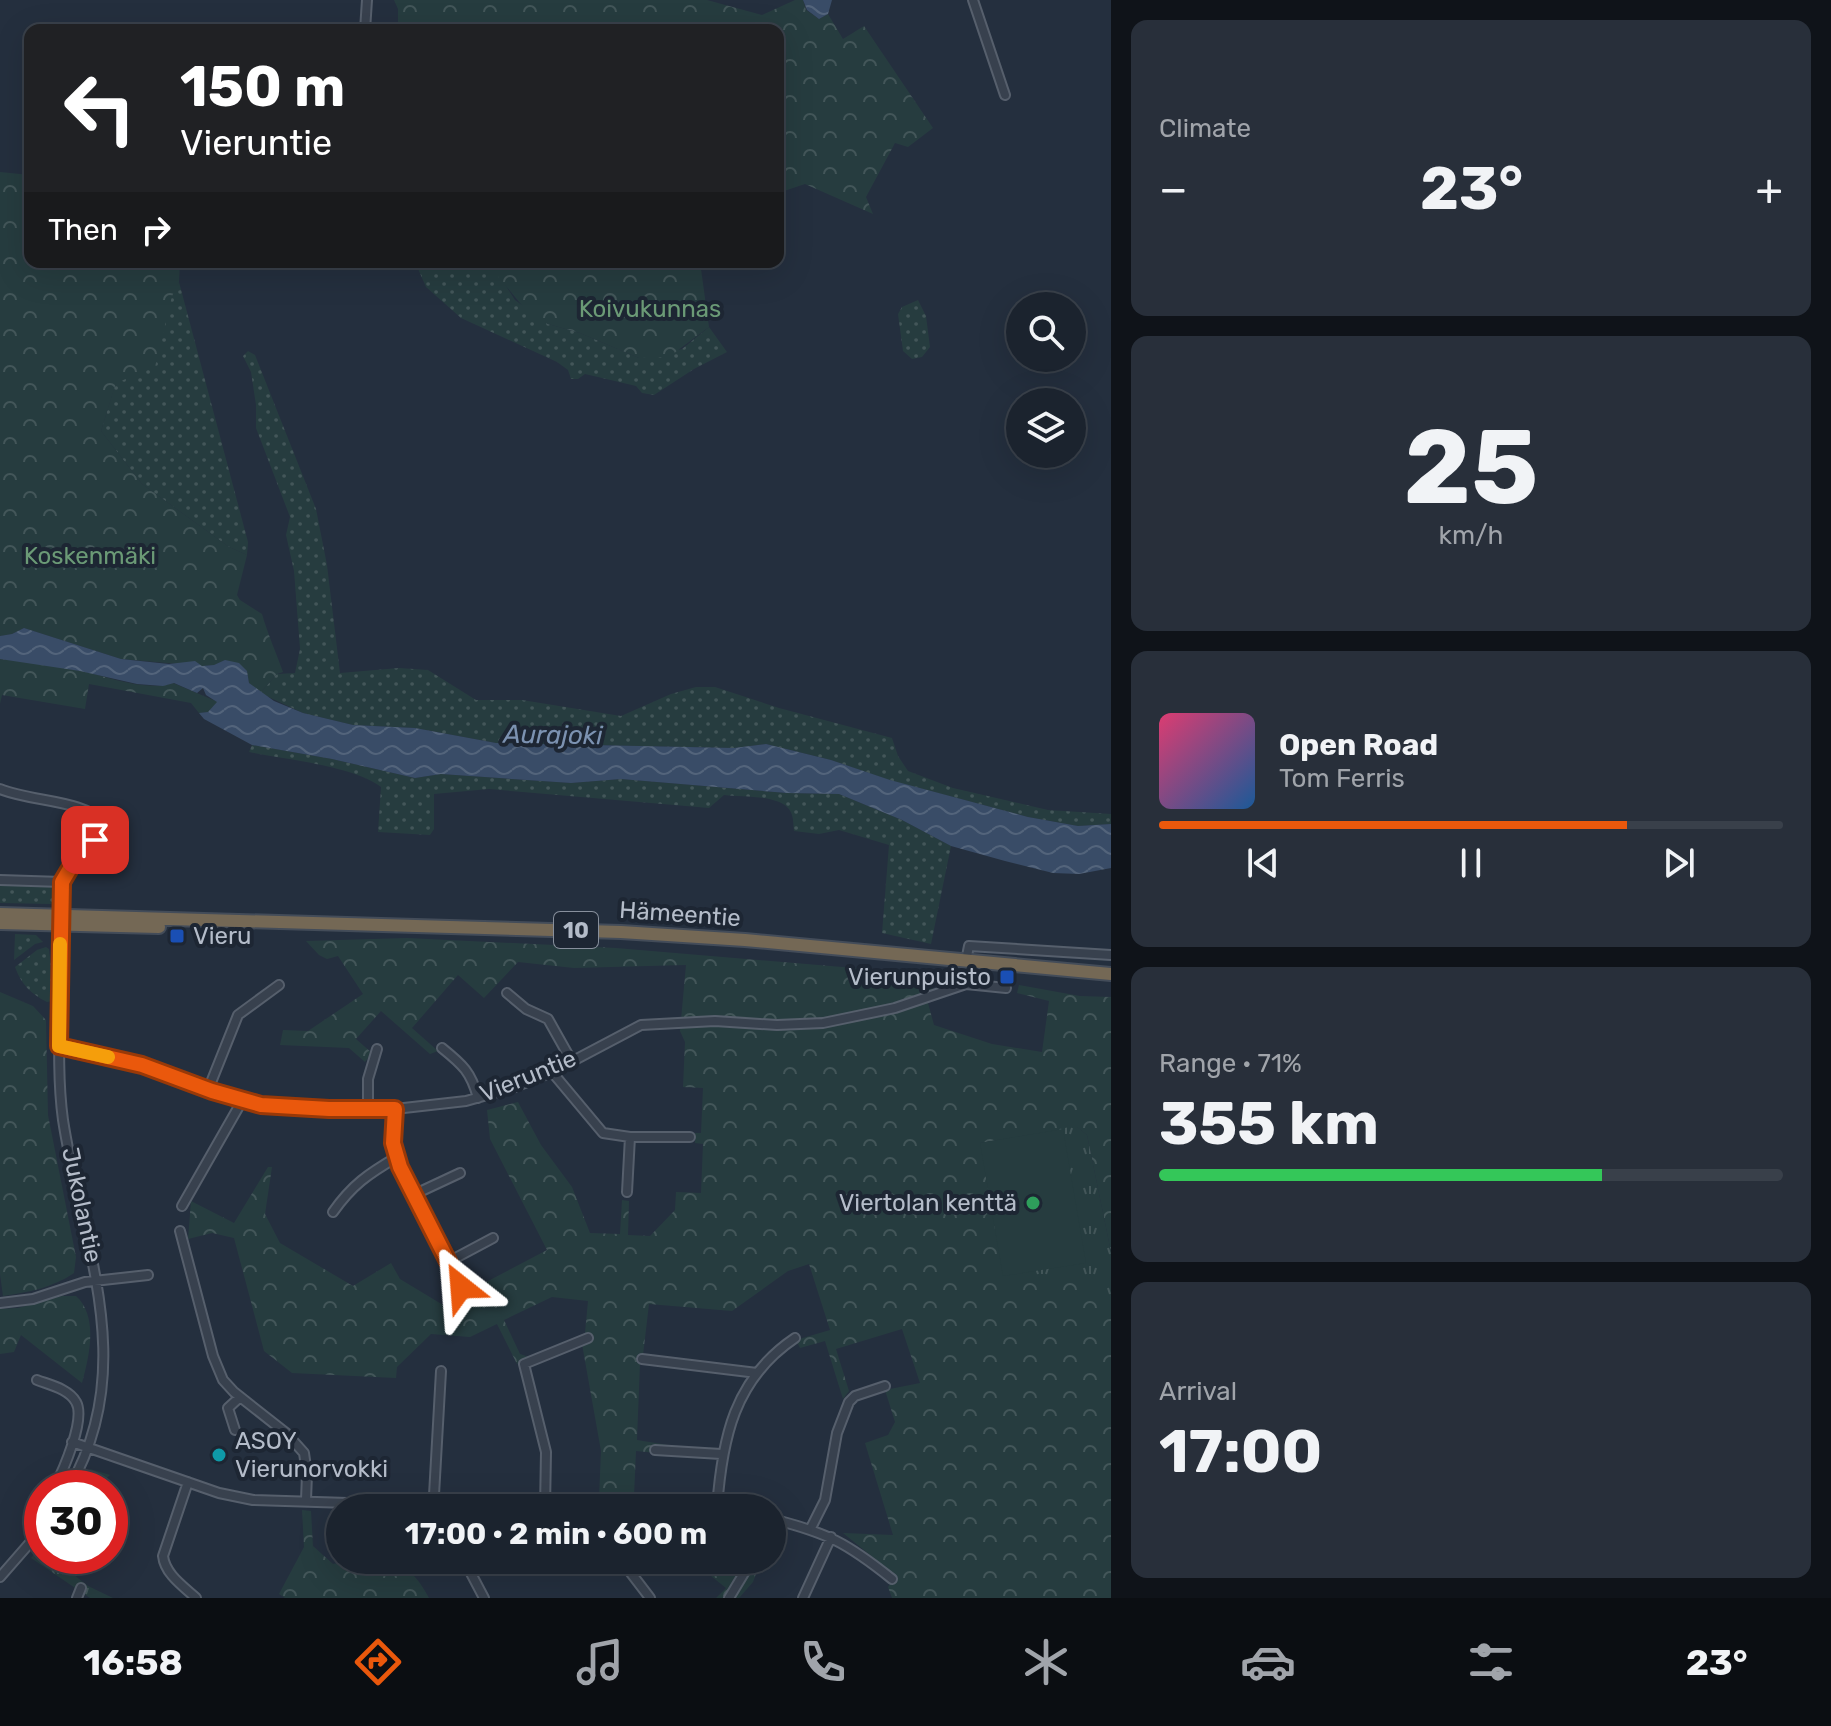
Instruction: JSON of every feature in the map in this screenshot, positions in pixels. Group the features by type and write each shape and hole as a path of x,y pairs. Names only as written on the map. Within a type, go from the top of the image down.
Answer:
{"highway":[{"name":"Hämeentie","path":"0,914 62,921"},
{"name":"Hämeentie","path":"0,923 245,922 621,932 745,940 1111,974"}],"street":[{"path":"365,24 367,0"},
{"path":"973,0 1005,95"},
{"path":"0,789 85,810 109,825 78,855 62,882 0,880"},
{"name":"Jukolantie","path":"62,882 59,1046 63,1120 98,1280 104,1360 95,1422 77,1470"},
{"path":"966,961 969,946 1111,955"},
{"name":"Vieruntie","path":"59,1046 142,1065 242,1101 272,1106 395,1109 478,1098 515,1087 552,1072 641,1025 715,1021 777,1025 823,1023 895,1008 966,984 1006,988"},
{"path":"208,1090 238,1015 279,985"},
{"path":"507,993 526,1009 548,1019 571,1060"},
{"path":"442,1048 466,1069 473,1079 478,1098"},
{"path":"368,1108 368,1079 377,1049"},
{"path":"552,1072 603,1133 630,1137 690,1137"},
{"path":"182,1206 242,1101"},
{"path":"395,1109 393,1143 397,1157 413,1195 461,1287"},
{"path":"627,1192 630,1137"},
{"path":"333,1212 363,1177 397,1157"},
{"path":"413,1195 460,1173"},
{"path":"180,1231 213,1356 223,1380 286,1433 304,1453 306,1500"},
{"path":"448,1262 493,1238"},
{"path":"0,1303 33,1299 98,1280 148,1275"},
{"path":"545,1494 546,1452 524,1364 588,1338"},
{"path":"716,1494 726,1434 739,1405 757,1373 775,1351 795,1338"},
{"path":"642,1359 757,1373"},
{"path":"434,1494 441,1371"},
{"path":"37,1380 60,1389 77,1403 79,1417 61,1470"},
{"path":"811,1528 825,1500 844,1411 855,1396 885,1386"},
{"path":"235,1430 228,1408 240,1397"},
{"path":"72,1442 219,1493 253,1500 326,1502"},
{"path":"655,1450 721,1454"},
{"path":"188,1482 163,1556 170,1573 196,1598"},
{"path":"786,1522 831,1537 858,1552 892,1579"},
{"path":"803,1598 831,1537"},
{"path":"0,1577 24,1550"},
{"path":"471,1574 484,1598"},
{"path":"632,1574 650,1598"},
{"path":"729,1598 744,1574"},
{"path":"77,1598 81,1588"}],"green space":[{"path":"394,0 707,0 762,15 795,0 803,0 806,10 819,19 828,14 843,39 864,26 933,128 908,147 895,143 866,197 873,214 805,184 784,191 784,24 398,24 398,9"},
{"name":"Koskenmäki","path":"0,172 24,174 24,268 180,268 179,282 172,296 155,367 116,383 101,431 142,484 229,547 247,555 237,595 262,614 283,672 277,674 260,693 249,683 247,671 225,660 202,666 121,659 24,628 0,636"},
{"path":"418,268 492,268 515,300 548,324 580,333 639,358 682,349 709,327 727,352 654,395 642,393 636,386 585,374 571,379 568,370 557,362 461,318 426,287"},
{"name":"Koivukunnas","path":"491,268 701,268 709,327 669,357 639,358 529,314"},
{"path":"179,282 248,542 247,555 229,547 142,484 101,431 116,382"},
{"path":"918,300 926,316 930,347 922,357 912,359 903,351 898,314 902,307"},
{"path":"248,351 255,355 316,509 327,565 340,673 399,668 428,670 476,700 522,700 621,716 671,694 696,687 715,687 779,708 892,738 898,756 908,771 953,788 1048,810 1111,814 1111,824 1078,826 1028,817 766,744 734,748 496,743 415,728 353,725 303,713 260,693 277,674 295,673 300,649 294,571 286,535 290,517 256,428 251,372 243,356"},
{"path":"0,659 81,671 139,685 173,683 218,702 208,712 199,713 191,703 89,684 85,709 2,695 0,704"},
{"path":"252,745 415,778 441,774 571,783 621,779 787,793 839,794 902,820 951,846 931,944 882,933 889,845 839,830 819,834 794,831 789,809 774,800 724,795 709,808 489,789 434,794 434,829 430,835 378,832 381,787 336,769 249,752"},
{"path":"62,882 61,899 51,904 0,903 0,883"},
{"path":"15,934 36,935 43,942 35,944 14,960"},
{"path":"407,938 616,948 937,975 928,1003 934,1025 992,1044 1042,1052 1049,1001 1017,993 1019,985 1080,996 1111,997 1111,1252 1087,1135 1077,1127 980,1143 1086,1263 1111,1274 1111,1598 892,1598 888,1587 896,1576 843,1533 893,1535 865,1443 888,1435 895,1422 885,1390 920,1383 902,1329 836,1349 849,1391 843,1399 825,1341 800,1348 796,1340 830,1330 809,1264 788,1271 732,1311 649,1304 643,1355 664,1358 640,1363 637,1440 668,1445 667,1454 636,1451 634,1494 599,1494 601,1451 582,1344 572,1348 568,1342 585,1333 588,1301 552,1297 504,1320 520,1354 529,1357 517,1364 497,1324 470,1337 431,1334 397,1367 396,1378 292,1373 264,1351 234,1238 212,1233 188,1239 191,1201 234,1223 268,1167 272,1167 265,1214 280,1243 353,1286 391,1263 400,1279 443,1305 464,1294 452,1270 458,1267 471,1290 547,1250 490,1139 487,1110 518,1102 541,1145 572,1187 590,1233 620,1234 622,1200 629,1201 628,1235 650,1236 675,1210 676,1192 701,1193 703,1144 695,1143 695,1133 701,1133 703,1088 683,1087 685,1042 680,1031 686,965 574,968 518,962 484,998 458,975 412,1028 438,1051 430,1054 381,1011 356,1039 372,1053 365,1062 349,1048 280,1045 283,1030 308,1031 363,994 338,956 327,959 306,941"},
{"path":"46,947 49,949 54,994 52,1001 47,1002 27,988 15,967"},
{"path":"0,992 33,1006 46,1020 48,1115 76,1257 74,1273 66,1278 40,1289 3,1296 0,1274"},
{"name":"Viertolan kenttä","path":"1076,1126 1087,1135 1111,1252 1111,1296 1083,1280 1071,1277 1048,1276 1005,1284 1003,1276 980,1143"},
{"name":"Viertolan kenttä","path":"1063,1129 1086,1263 1003,1276 980,1143"},
{"path":"62,1296 76,1296 88,1315 90,1338 82,1383 21,1335 14,1352 0,1354 0,1309 18,1308"},
{"path":"302,1510 311,1511 313,1546 326,1558 326,1574 411,1574 429,1598 285,1598 279,1594 304,1547"},
{"path":"55,1574 73,1574 88,1586 113,1598 90,1598"},
{"path":"708,1574 756,1574 739,1598 716,1598 726,1588"}],"water":[{"path":"803,0 832,0 828,14 819,19 807,10"},
{"path":"24,628 121,659 169,664 195,661 202,666 225,660 239,663 247,671 249,683 274,701 303,713 353,725 415,728 496,743 734,748 766,744 1028,817 1078,826 1111,824 1111,868 1079,874 1053,873 1005,861 951,846 902,820 839,794 787,793 621,779 571,783 441,774 415,778 252,745 204,719 199,713 208,712 217,702 206,695 203,688 197,693 174,683 163,686 137,684 80,671 0,659 0,636"}],"slow traffic":[{"path":"60,944 59,1046 108,1057"}],"place":[{"name":"Vieru","path":"177,936"},
{"name":"Vierunpuisto","path":"1007,977"},
{"name":"Viertolan kenttä","path":"1033,1203"},
{"name":"ASOY Vierunorvokki","path":"219,1455"}],"route":[{"path":"95,840 78,855 62,882 59,1046 142,1065 261,1105 395,1109 393,1143 400,1167 461,1287"}],"water label":[{"name":"Aurajoki","path":"553,735"}]}
